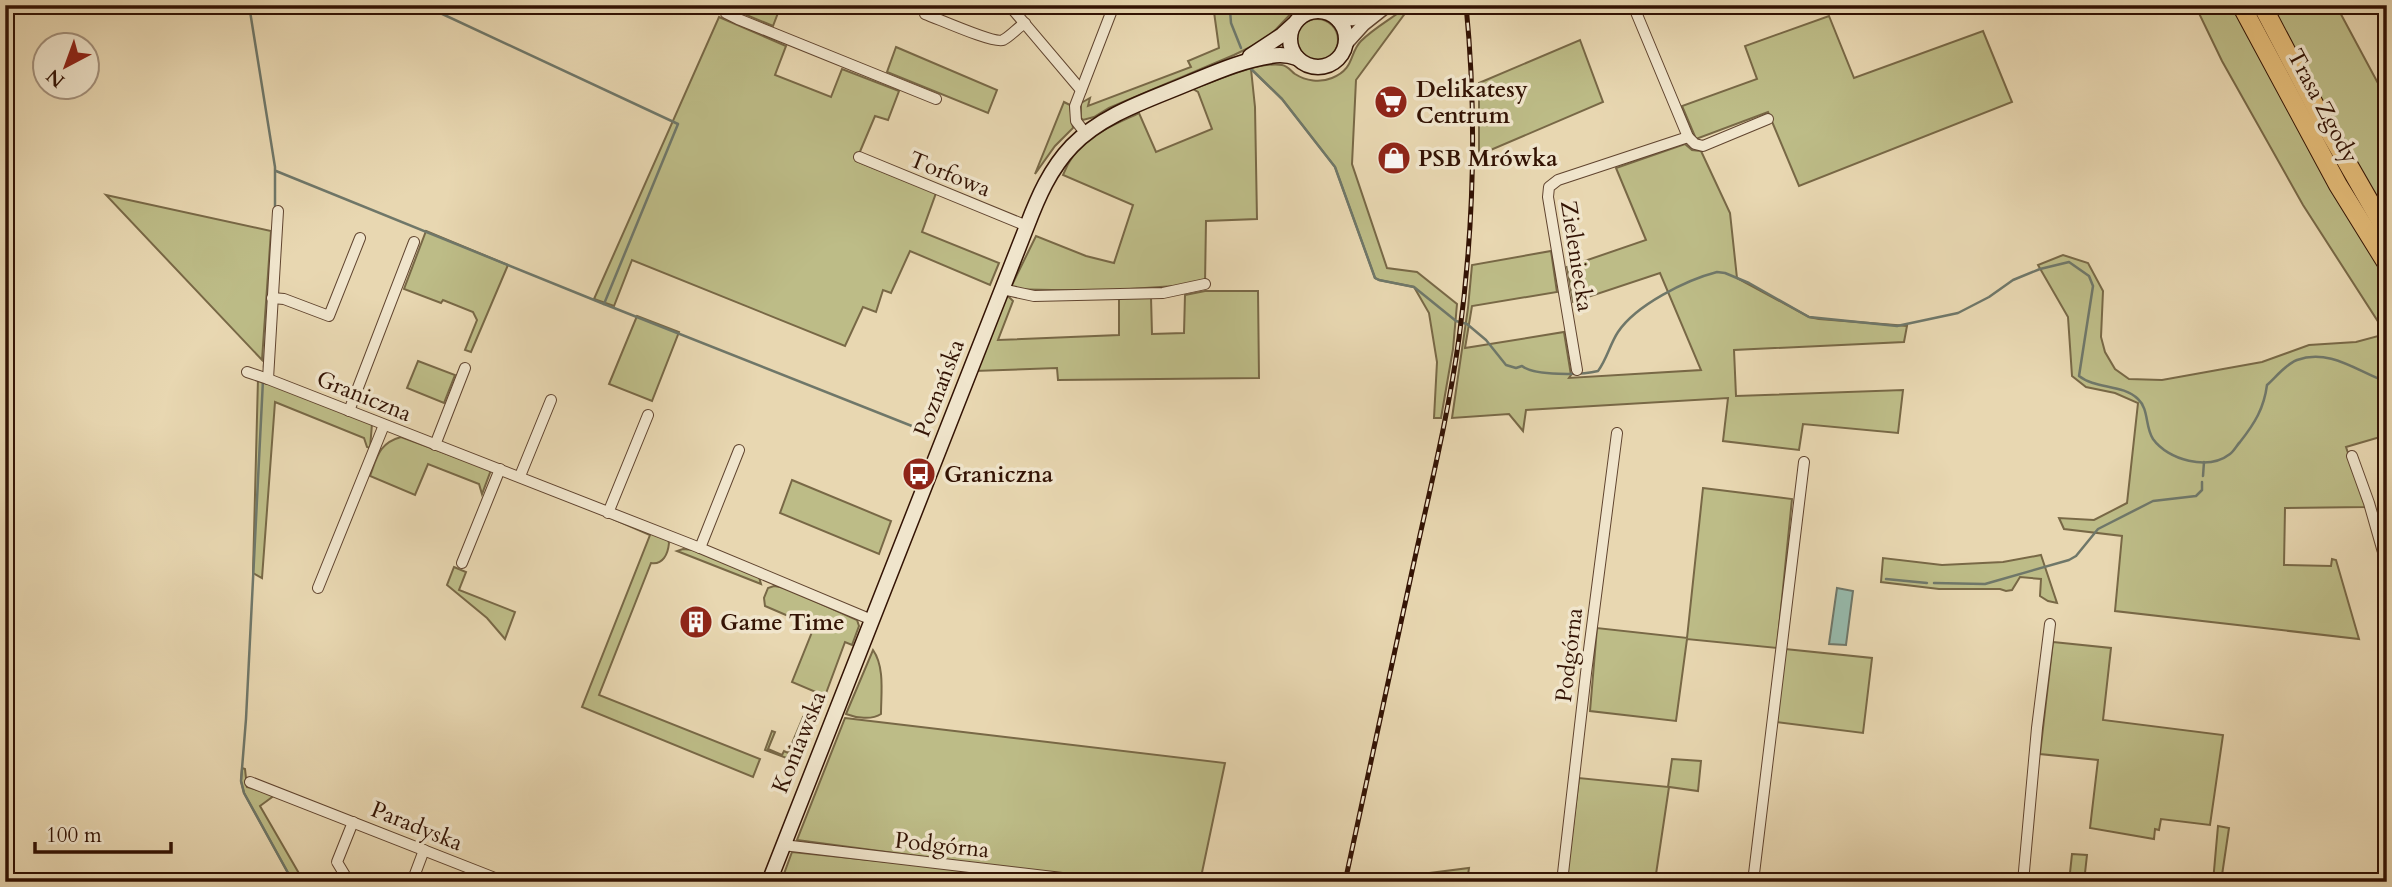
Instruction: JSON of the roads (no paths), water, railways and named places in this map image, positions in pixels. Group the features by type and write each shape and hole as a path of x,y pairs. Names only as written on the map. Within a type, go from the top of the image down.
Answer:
{"highway":[{"name":"Trasa Zgody","path":"2241,5 2338,185 2387,264"},
{"name":"Trasa Zgody","path":"2262,5 2387,232"}],"main road":[{"path":"1323,11 1334,15 1343,28 1345,45 1338,58 1324,66 1310,66 1297,58 1290,40 1306,13 1323,11"},
{"name":"Poznańska","path":"872,620 1027,226 1053,170 1086,134 1125,110 1233,65 1282,35 1306,13"},
{"name":"Poznańska","path":"1233,65 1286,54 1297,58"},
{"name":"Koniawska","path":"769,882 872,620"}],"street":[{"path":"1009,5 1081,90"},
{"path":"1086,134 1075,116 1075,106 1114,5"},
{"path":"1334,15 1360,18 1388,5 1364,24 1345,45"},
{"path":"1633,5 1688,137 1695,144 1703,146 1768,118"},
{"path":"728,9 936,99"},
{"path":"925,14 960,26 991,41 1001,41 1025,23"},
{"name":"Zieleniecka","path":"1577,370 1548,197 1549,187 1558,180 1688,137"},
{"name":"Torfowa","path":"859,158 1027,226"},
{"path":"268,379 278,211"},
{"path":"272,298 284,299 329,316 360,238"},
{"path":"349,411 414,242"},
{"path":"1002,289 1034,296 1163,293 1205,284"},
{"path":"435,444 465,368"},
{"name":"Graniczna","path":"247,372 520,476 872,620"},
{"path":"520,476 551,400"},
{"path":"608,513 648,415"},
{"path":"318,588 384,425"},
{"name":"Podgórna","path":"1562,882 1617,433"},
{"path":"701,548 739,450"},
{"path":"2352,457 2369,503 2387,566"},
{"path":"1753,882 1804,462"},
{"path":"462,563 499,469"},
{"path":"2023,882 2037,728 2050,624"},
{"name":"Paradyska","path":"250,782 505,882"},
{"name":"Paradyska","path":"346,877 337,862 353,822"},
{"name":"Podgórna","path":"783,845 1096,882"},
{"path":"412,882 424,849"}],"waterway":[{"path":"249,5 275,167 275,210"},
{"path":"423,5 678,124 604,304 927,432"},
{"path":"1230,10 1231,23 1241,48"},
{"path":"1249,67 1282,99 1335,167 1375,278 1414,287 1456,321 1467,324 1486,340 1506,365 1516,368 1522,366 1537,372 1558,374 1598,371 1618,332 1637,312 1677,287 1717,272 1749,283 1809,317 1897,326 1958,313 1989,297 2013,280 2040,269 2069,262 2089,276 2093,286 2079,376 2093,383 2132,394 2144,408 2153,439 2168,453 2178,457 2189,461 2211,462 2230,454 2258,415 2267,385 2297,360 2309,357 2332,359 2387,382"},
{"path":"276,171 604,304"},
{"path":"264,367 269,286"},
{"path":"263,380 241,781 244,793 293,882"},
{"path":"2203,476 2204,462"},
{"path":"1934,583 1985,584 2069,560 2076,556 2098,529 2153,501 2196,496 2202,490 2202,482"},
{"path":"1886,579 1927,583"}],"railway":[{"path":"1345,882 1437,457 1459,338 1471,213 1473,130 1466,5"}],"place":[{"name":"Delikatesy Centrum","path":"1391,102"},
{"name":"PSB Mrówka","path":"1394,158"},
{"name":"Graniczna","path":"919,474"},
{"name":"Game Time","path":"696,622"}]}
